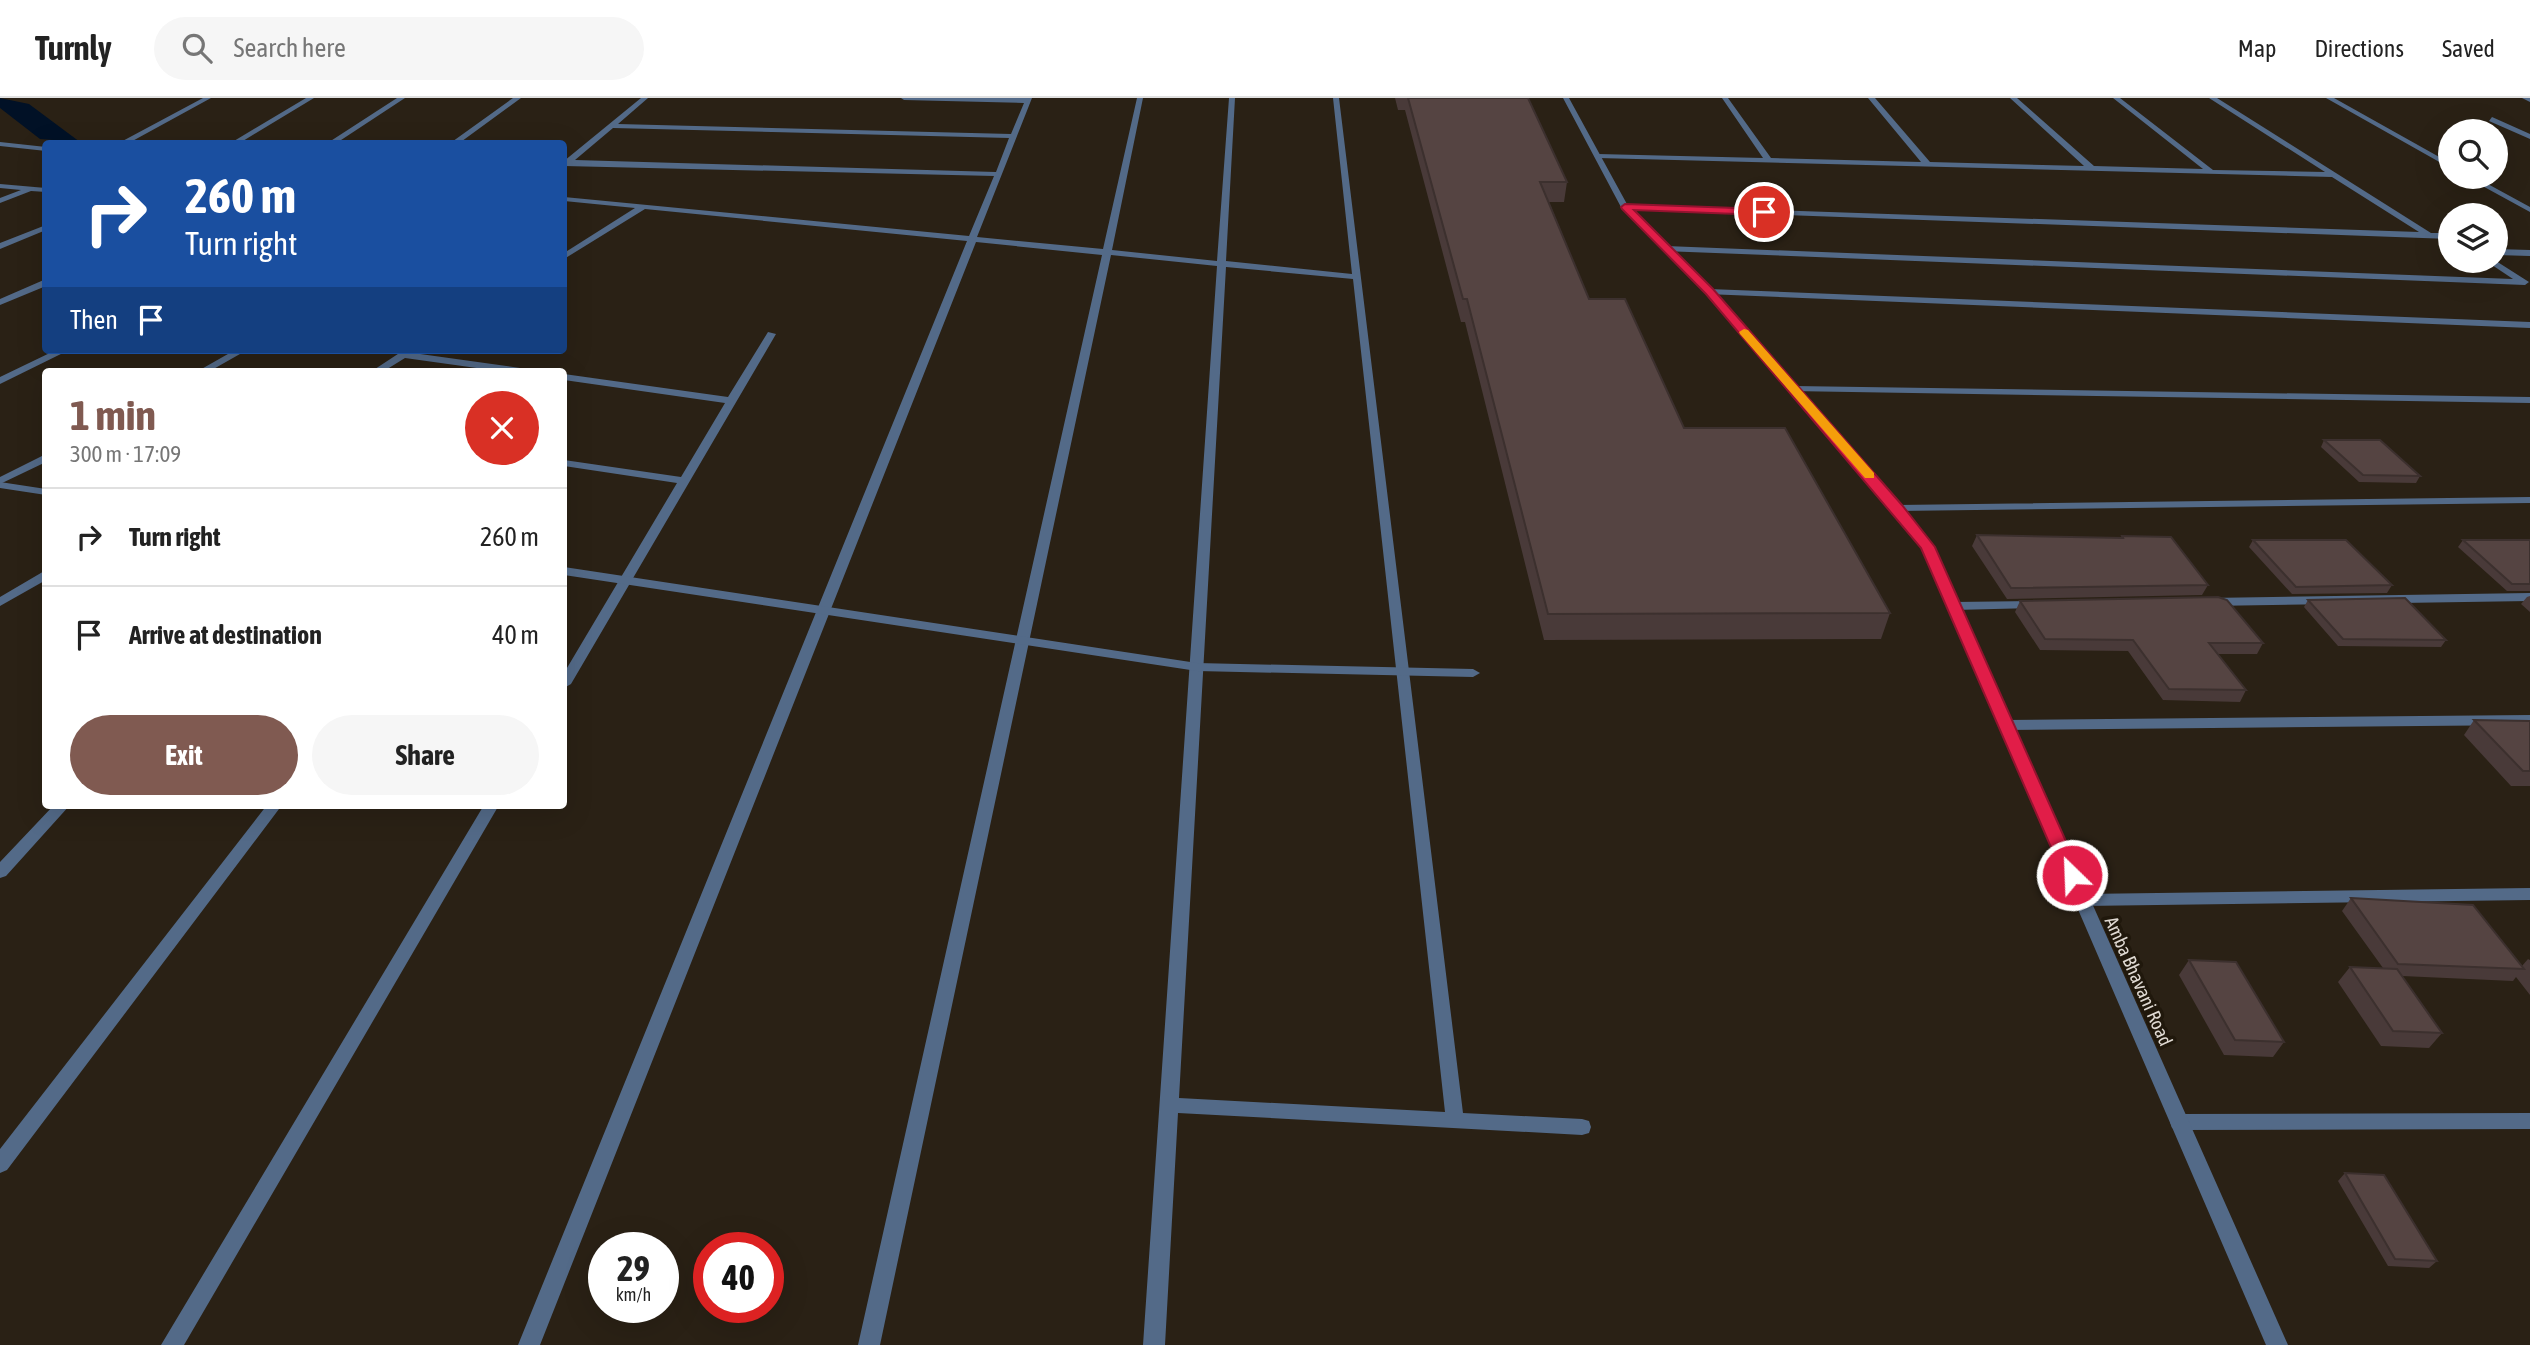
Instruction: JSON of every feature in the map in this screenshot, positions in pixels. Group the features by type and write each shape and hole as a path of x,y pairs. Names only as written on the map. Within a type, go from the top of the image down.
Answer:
{"street":[{"path":"196,98 207,99"},
{"path":"239,140 311,98"},
{"path":"336,140 402,98"},
{"path":"458,140 517,98"},
{"path":"567,162 645,98"},
{"path":"529,1345 1029,99 904,98"},
{"path":"869,1345 1140,98"},
{"path":"1154,1345 1232,98"},
{"path":"1336,98 1455,1120"},
{"name":"Amba Bhavani Road","path":"1566,98 1625,207 1709,292 1928,547 2277,1345"},
{"path":"1725,98 1768,160"},
{"path":"1871,98 1928,165"},
{"path":"2013,98 2092,169"},
{"path":"2116,98 2211,172"},
{"path":"2212,98 2431,236"},
{"path":"2329,98 2438,159"},
{"path":"2525,98 2530,100"},
{"path":"128,140 207,99"},
{"path":"611,126 1014,136"},
{"path":"2508,126 2530,137"},
{"path":"2,146 42,149"},
{"path":"1598,156 2335,175"},
{"path":"567,163 999,174"},
{"path":"0,186 42,190"},
{"path":"0,201 30,189"},
{"path":"2492,189 2530,210"},
{"path":"567,200 1357,277"},
{"path":"567,254 643,207"},
{"path":"1625,207 2438,236"},
{"path":"0,246 42,229"},
{"path":"1666,248 2528,284"},
{"path":"2508,252 2530,253"},
{"path":"2508,272 2528,284"},
{"path":"0,302 42,284"},
{"path":"1709,292 2530,326"},
{"path":"567,679 772,334"},
{"path":"0,381 56,354"},
{"path":"209,368 235,354"},
{"path":"382,368 404,354"},
{"path":"419,354 502,368"},
{"path":"567,377 732,401"},
{"path":"1794,389 2530,400"},
{"path":"0,483 42,459"},
{"path":"567,463 684,481"},
{"path":"0,483 42,491"},
{"path":"1897,508 2530,500"},
{"path":"567,571 1197,667 1473,673"},
{"path":"0,602 42,576"},
{"path":"2190,602 2530,597"},
{"path":"1954,606 2051,604"},
{"path":"2006,725 2530,720"},
{"path":"0,872 59,809"},
{"path":"0,1164 272,809"},
{"path":"172,1345 490,809"},
{"path":"2082,900 2530,894"},
{"path":"1170,1105 1582,1127"},
{"path":"2179,1122 2530,1121"}],"water":[{"path":"0,98 29,104 77,140 40,139 0,108"}],"building":[{"path":"1408,98 1528,98 1567,182 1540,182 1589,299 1625,299 1684,428 1785,428 1890,613 1548,614 1467,299 1463,299"},
{"path":"2324,440 2380,440 2420,476 2363,475"},
{"path":"1977,535 2171,537 2208,585 2011,588"},
{"path":"2253,540 2346,540 2392,585 2296,587"},
{"path":"2463,540 2530,540 2530,584 2512,584"},
{"path":"2218,597 2227,600 2263,643 2209,643 2246,690 2169,689 2133,640 2045,639 2020,601"},
{"path":"2405,598 2446,640 2343,639 2308,600"},
{"path":"2474,720 2530,721 2530,771 2523,771"},
{"path":"2351,898 2473,905 2524,969 2398,964"},
{"path":"2189,960 2236,962 2284,1042 2235,1040"},
{"path":"2350,967 2397,969 2442,1033 2393,1031"},
{"path":"2345,1173 2384,1175 2437,1261 2395,1259"}],"slow traffic":[{"path":"1744,332 1869,476"}],"route":[{"path":"1764,212 1625,207 1709,292 1928,547 2072,875"}]}
